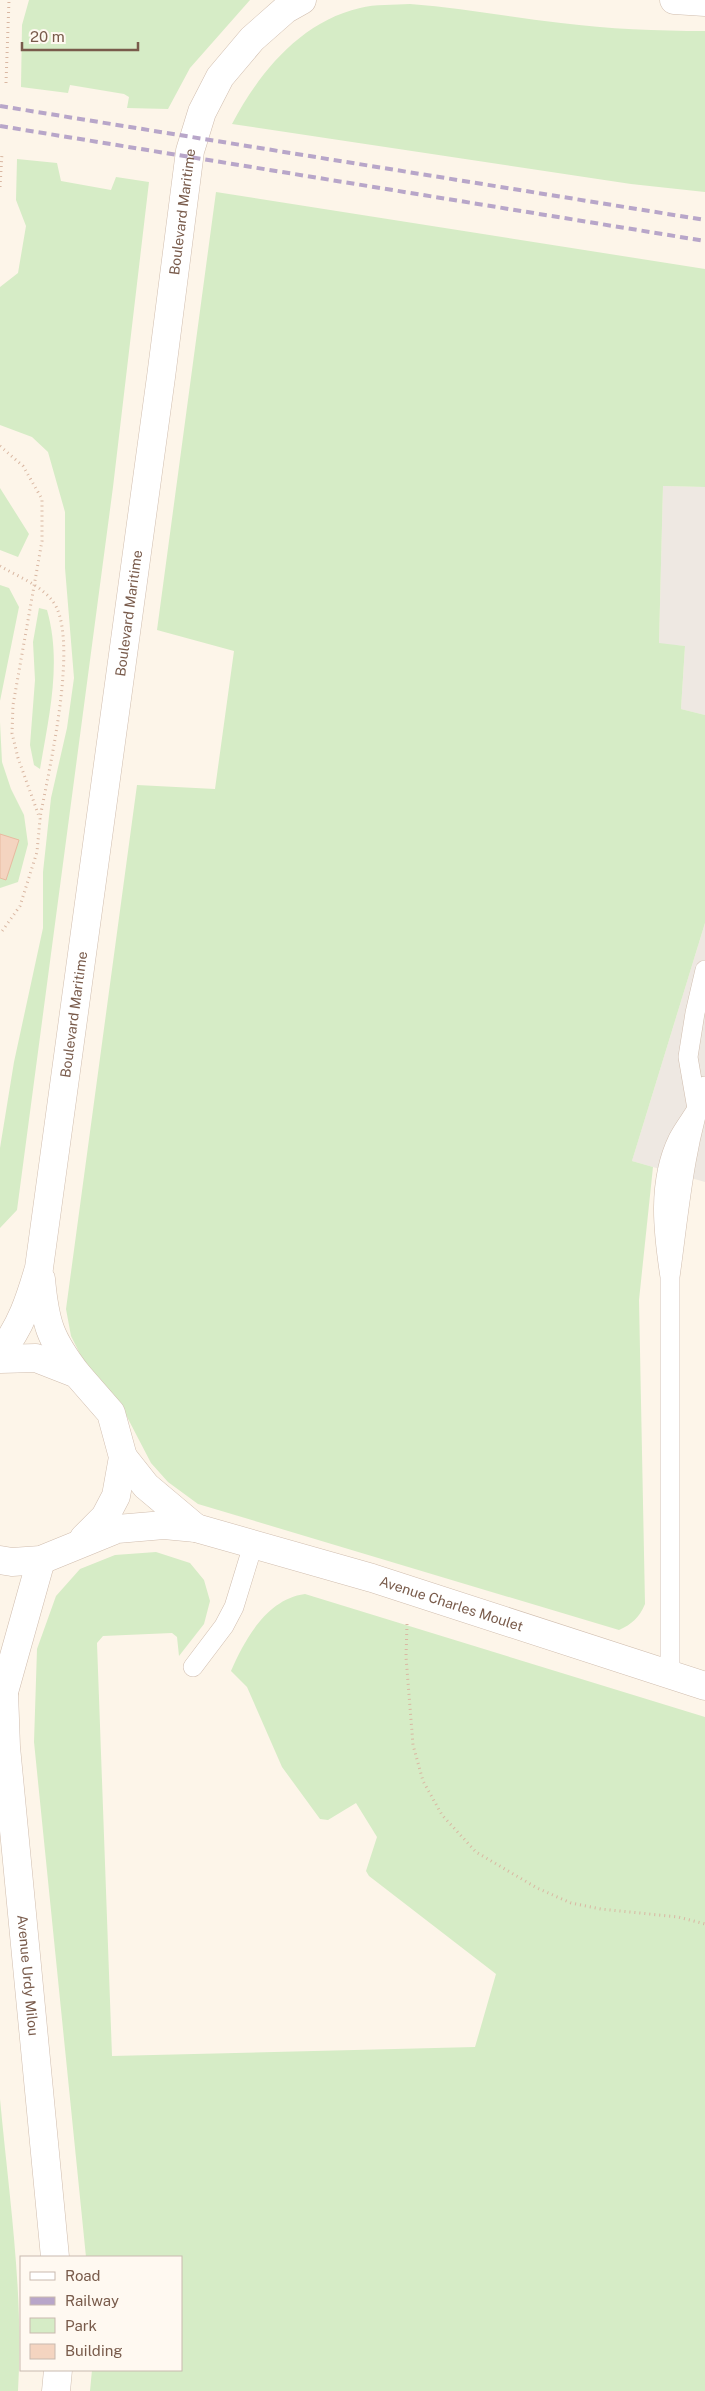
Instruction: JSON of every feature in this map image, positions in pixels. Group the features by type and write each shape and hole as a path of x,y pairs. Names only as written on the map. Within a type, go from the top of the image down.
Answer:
{"street":[{"name":"Boulevard Maritime","path":"0,1353 18,1328 29,1305 40,1268 190,151 202,112 220,77 252,40 286,9 302,0"},
{"path":"674,0 705,2"},
{"name":"Boulevard Maritime","path":"40,1268 43,1305 48,1330 58,1349 111,1413 123,1457"},
{"path":"0,1360 36,1358 77,1374"},
{"path":"76,1546 105,1518 116,1496 123,1457"},
{"name":"Avenue Charles Moulet","path":"123,1457 146,1486 196,1528"},
{"name":"Avenue Charles Moulet","path":"0,1560 12,1562 41,1560 117,1529 164,1524 196,1528 414,1592 705,1686"},
{"name":"Avenue Urdy Milou","path":"41,1560 2,1685 6,1747 55,2256"},
{"path":"56,2391 58,2371"}],"lane":[{"path":"697,1109 688,1056 705,970"},
{"path":"670,1674 670,1277 664,1241 663,1202 667,1171 678,1139 697,1109 705,1086"},
{"path":"193,1667 224,1626 234,1606 253,1545"}],"path":[{"path":"6,83 9,0"},
{"path":"0,70 7,70"},
{"path":"0,187 2,154"},
{"path":"0,446 23,466 42,499 42,541 13,704 12,733 18,758 40,819"},
{"path":"0,566 35,585 52,599 62,621 64,667 58,720 40,819 38,852 20,906 0,934"},
{"path":"414,1592 406,1628 413,1745 423,1781 442,1815 476,1852 537,1888 571,1903 601,1909 678,1918 705,1924"}],"shaded area":[{"path":"663,486 705,487 705,715 681,709 685,646 659,644"},
{"path":"705,923 705,1182 632,1161"}],"green space":[{"path":"29,0 250,0 190,68 168,109 127,108 129,97 124,94 70,85 68,93 21,87 22,25"},
{"path":"410,4 597,27 705,31 705,192 631,184 232,124 255,86 284,52 300,37 338,15 360,8 378,5"},
{"path":"17,159 57,163 61,181 111,190 116,177 149,182 113,487 17,1210 0,1228 0,1148 14,1062 43,928 43,872 51,798 67,728 74,678 65,568 65,512 48,452 32,437 0,425 0,287 18,273 26,226 16,200"},
{"path":"216,192 705,269 705,487 663,486 659,643 685,646 681,709 705,715 705,923 632,1161 653,1167 639,1300 645,1604 635,1620 619,1630 198,1504 168,1482 151,1463 125,1413 81,1356 71,1336 66,1309 137,785 215,789 234,651 157,630"},
{"path":"0,488 29,534 18,557 0,550"},
{"path":"0,585 9,588 19,607 0,701"},
{"path":"39,608 47,610 54,649 50,709 40,769 34,765 30,745 35,680 33,642"},
{"path":"0,722 2,762 11,789 24,815 28,844 18,882 0,888"},
{"path":"156,1552 190,1563 204,1580 210,1601 204,1624 179,1656 177,1637 172,1633 103,1636 97,1643 112,2056 475,2047 496,1974 369,1876 366,1871 377,1837 356,1803 328,1820 320,1819 282,1767 247,1687 231,1671 243,1646 259,1622 279,1604 291,1597 305,1594 705,1717 705,2391 90,2391 92,2371 182,2371 182,2256 86,2256 34,1742 37,1649 56,1596 80,1569 115,1555"},
{"path":"0,2099 17,2282 19,2318 18,2391 0,2391"}],"building":[{"path":"0,834 19,840 6,880 0,878"}],"railway":[{"path":"0,106 705,220"},
{"path":"0,126 705,241"}]}
